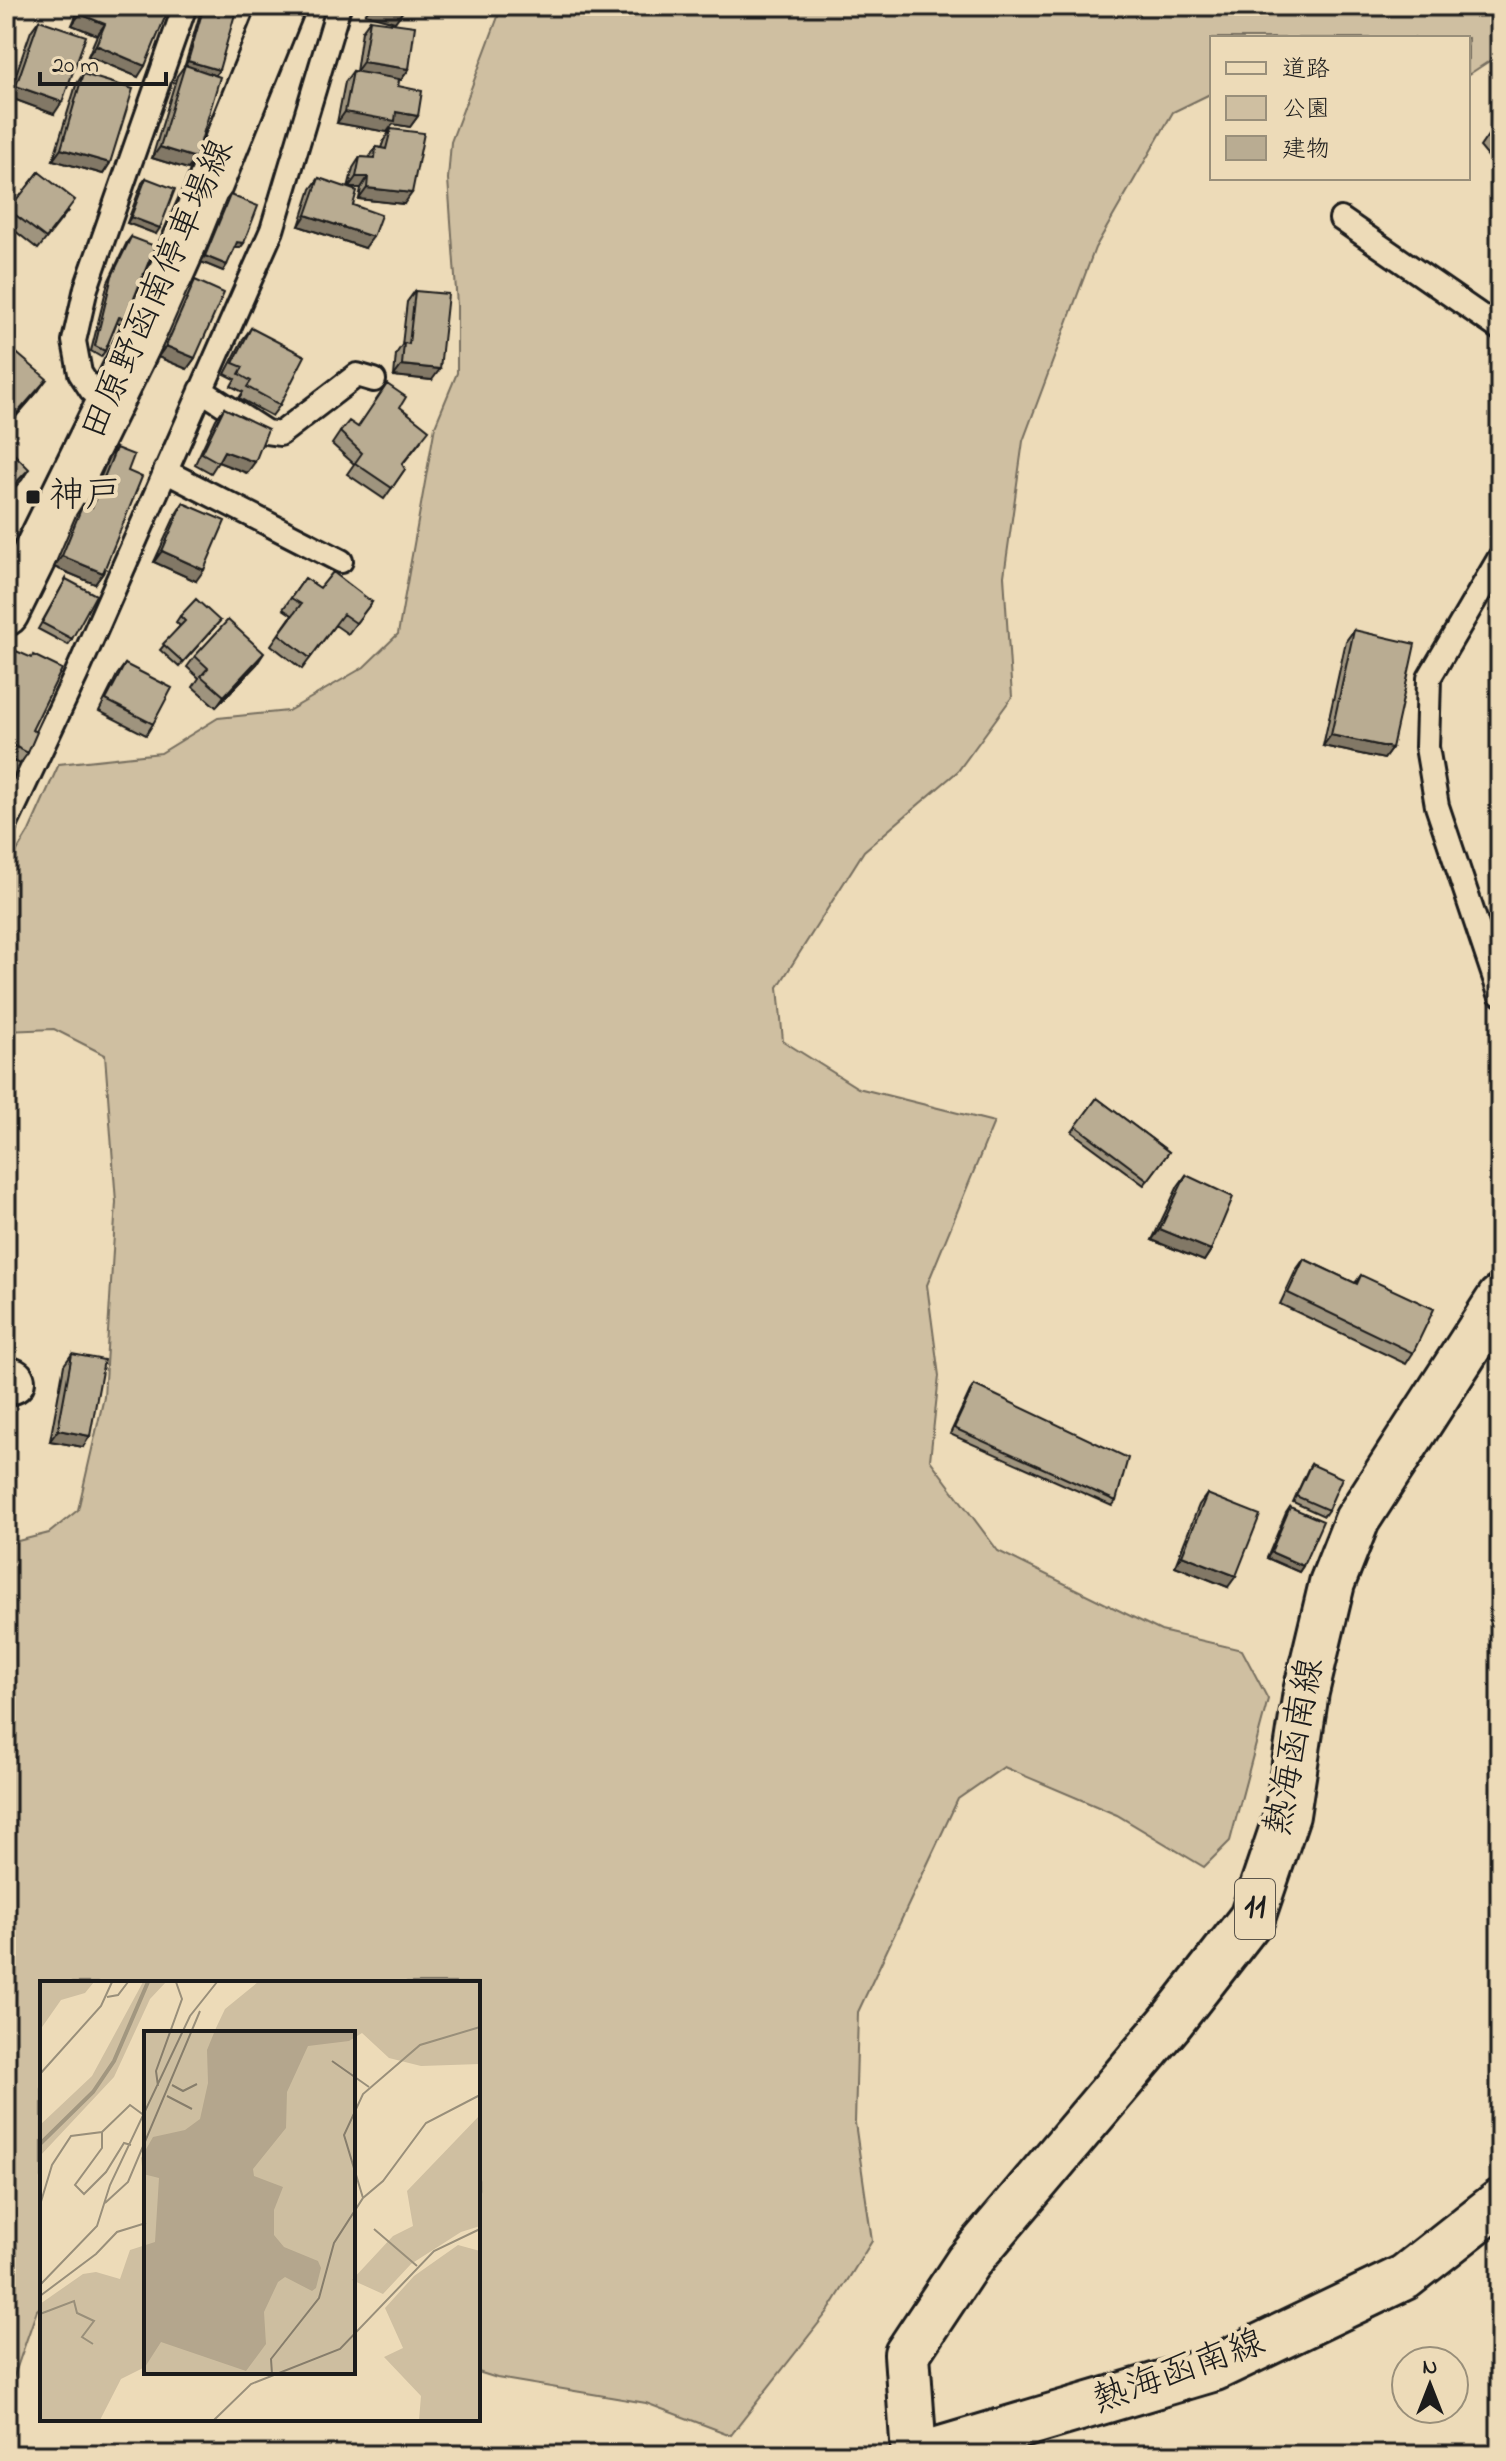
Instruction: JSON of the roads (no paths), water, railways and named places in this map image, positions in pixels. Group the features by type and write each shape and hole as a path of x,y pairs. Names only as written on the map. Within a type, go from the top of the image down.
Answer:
{"main road":[{"name":"田原野函南停車場線","path":"6,612 150,320 204,199 282,6"},
{"name":"熱海函南線","path":"914,2455 907,2354 968,2262 1170,2023 1252,1918 1287,1815 1306,1692 1322,1621 1357,1520 1500,1298"},
{"name":"熱海函南線","path":"921,2455 1215,2368 1405,2277 1500,2202"}],"lane":[{"path":"108,405 91,390 80,373 74,341 86,288 185,6"},
{"path":"6,824 76,675 272,230 339,6"},
{"path":"1341,219 1500,329"},
{"path":"201,390 266,432 280,434 357,375 374,380"},
{"path":"165,471 341,561"},
{"path":"1500,557 1429,678 1427,747 1437,806 1500,994"}],"place":[{"name":"神戸","path":"33,497"}]}
